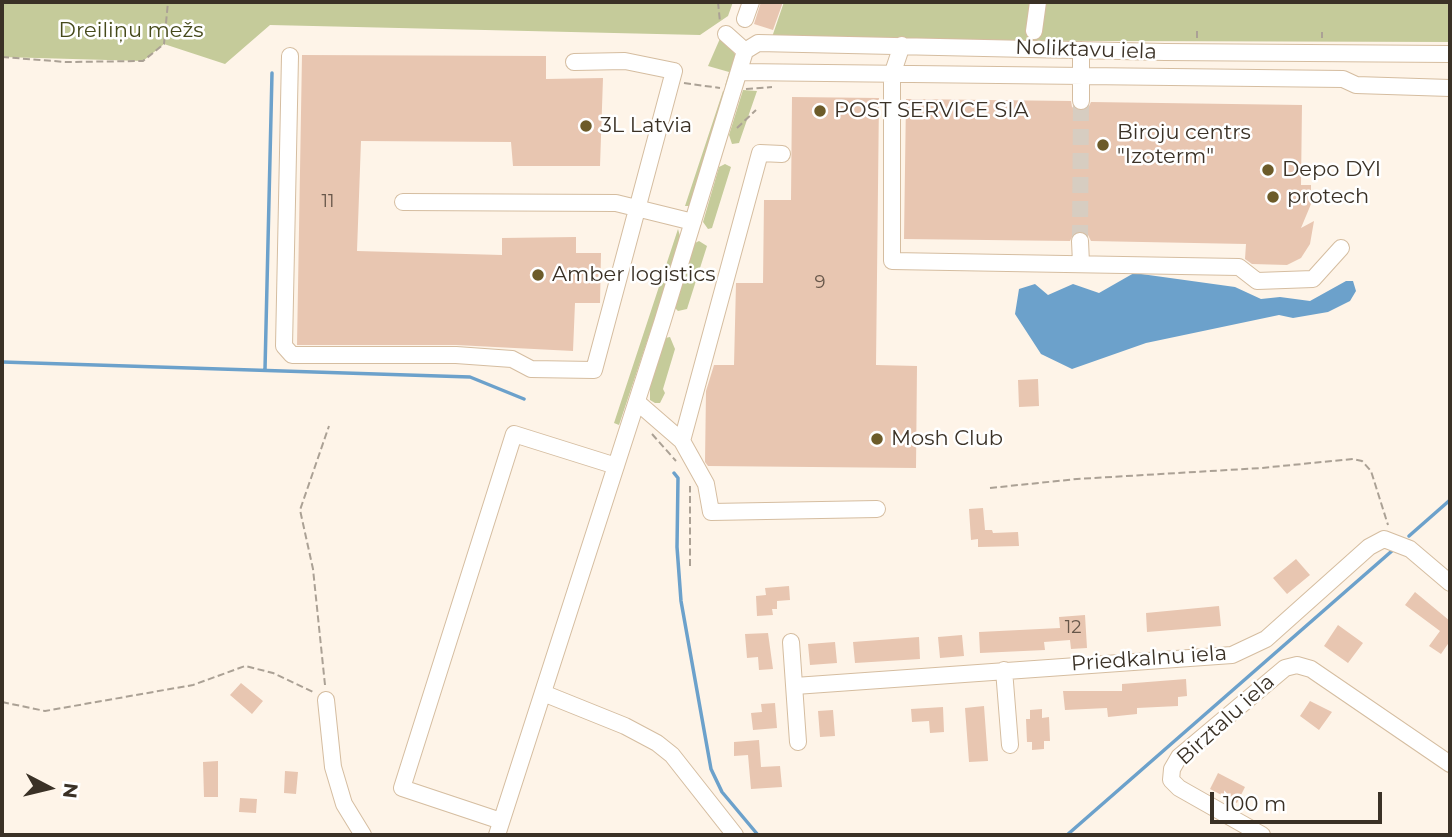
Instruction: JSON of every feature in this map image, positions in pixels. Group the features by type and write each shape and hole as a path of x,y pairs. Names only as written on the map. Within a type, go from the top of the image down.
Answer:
{"street":[{"path":"745,19 751,2"},
{"path":"1034,31 1038,2"},
{"path":"616,466 514,434 402,788 499,828 637,402 740,72 746,51 726,34"},
{"name":"Noliktavu iela","path":"746,51 758,43 1191,53 1450,54"},
{"path":"902,46 892,75 892,261 1239,267 1257,281 1312,279 1341,248"},
{"path":"1081,50 1081,102"},
{"path":"1190,78 1191,53"},
{"path":"1283,53 1283,79"},
{"path":"1355,54 1356,85"},
{"path":"290,56 284,346 292,355 456,355 512,359 531,369 594,370 674,71 625,61 574,62"},
{"name":"Noliktavu iela","path":"740,72 1343,79 1356,85 1450,88"},
{"path":"682,441 760,153 782,154"},
{"path":"403,202 616,203 693,222"},
{"path":"1080,241 1081,263"},
{"path":"637,402 682,441 706,484 711,512 877,509"},
{"name":"Priedkalnu iela","path":"795,686 1232,655 1266,639 1369,547 1384,539 1398,542"},
{"path":"1398,542 1450,583"},
{"path":"791,642 799,741"},
{"name":"Birztalu iela","path":"1262,835 1179,788 1171,780 1172,769 1179,757 1285,668 1297,665 1311,669 1450,764"},
{"path":"1004,670 1010,745"},
{"path":"543,693 625,726 657,743 672,755 735,835"},
{"path":"326,700 333,767 344,804 363,835"}],"path":[{"path":"2,57 66,62 143,61 164,44 168,2"},
{"path":"718,2 720,24 726,34"},
{"path":"671,80 700,87 758,89 777,86"},
{"path":"736,130 743,119 756,110"},
{"path":"658,422 652,436 682,466"},
{"path":"326,700 313,569 300,510 328,426"},
{"path":"990,488 1077,478 1261,468 1353,459 1363,461 1371,471 1390,531 1398,542"},
{"path":"690,481 690,566"},
{"path":"2,702 46,711 193,685 245,667 303,685 326,700"}],"green space":[{"name":"Dreiliņu mežs","path":"2,2 733,2 728,16 700,35 270,25 225,64 164,44 143,61 2,57"},
{"path":"784,2 1450,2 1450,42 771,40"},
{"path":"722,34 736,56 729,86 725,86 729,72 708,66"},
{"path":"728,90 690,206 685,206 723,91"},
{"path":"743,90 757,91 739,143 732,144 729,135"},
{"path":"725,164 731,167 712,228 708,229 703,222 719,167"},
{"path":"678,229 681,240 619,425 614,423"},
{"path":"699,241 707,246 687,309 678,311 675,308 695,243"},
{"path":"670,337 675,349 663,389 665,393 660,403 655,403 650,400 650,387 665,338"}],"water":[{"path":"1134,273 1235,287 1261,299 1280,297 1310,301 1346,281 1353,281 1356,291 1350,301 1328,312 1293,318 1279,315 1146,343 1072,369 1041,354 1015,314 1019,289 1035,284 1048,295 1073,284 1099,293"}],"building":[{"path":"761,2 783,2 773,30 754,24"},
{"path":"302,55 546,56 546,79 603,78 600,166 513,166 511,142 361,141 357,251 502,255 502,238 576,237 576,253 601,253 600,303 575,303 573,351 456,345 297,345"},
{"path":"792,97 879,98 876,365 917,366 916,468 708,466 705,462 706,391 714,365 734,365 736,283 763,283 764,200 791,200"},
{"name":"Biroju centrs \"Izoterm\"","path":"906,99 1071,101 1072,107 1080,111 1087,110 1091,102 1302,105 1301,185 1311,185 1311,204 1301,228 1314,221 1310,244 1301,258 1287,265 1252,264 1245,259 1246,244 1091,241 1088,235 1080,231 1074,233 1070,241 904,239"},
{"path":"1038,379 1039,406 1019,407 1018,380"},
{"path":"983,508 985,530 992,530 993,533 1018,532 1019,546 978,547 978,539 971,540 969,509"},
{"path":"1296,559 1310,575 1287,594 1273,578"},
{"path":"789,586 790,600 777,601 777,609 772,609 773,615 757,616 756,596 766,595 765,588"},
{"path":"1415,592 1450,621 1450,641 1441,654 1429,646 1440,631 1405,605"},
{"path":"1219,606 1221,626 1147,632 1146,613"},
{"path":"1085,615 1087,648 1071,649 1070,640 1044,642 1045,650 980,653 979,632 1060,628 1059,617"},
{"path":"1338,625 1363,643 1348,663 1324,646"},
{"path":"768,633 773,669 759,670 758,657 747,658 745,634"},
{"path":"962,635 964,656 940,658 938,637"},
{"path":"919,637 920,659 855,663 853,642"},
{"path":"835,642 837,663 810,665 808,644"},
{"path":"1186,679 1187,696 1178,697 1178,706 1137,708 1137,714 1108,717 1107,708 1065,710 1063,691 1122,691 1122,684"},
{"path":"241,683 263,701 252,714 230,695"},
{"path":"1310,701 1332,712 1319,730 1300,716"},
{"path":"775,703 777,728 753,730 751,713 762,712 761,704"},
{"path":"984,706 988,761 969,762 965,708"},
{"path":"943,707 944,732 930,733 929,721 912,722 911,709"},
{"path":"1042,709 1042,718 1049,717 1050,741 1044,741 1044,749 1032,750 1032,742 1027,742 1026,719 1030,719 1030,710"},
{"path":"833,710 835,736 820,737 818,711"},
{"path":"759,740 761,767 780,766 782,787 751,789 748,755 734,756 734,742"},
{"path":"218,761 218,797 204,797 203,762"},
{"path":"285,771 298,772 296,794 284,793"},
{"path":"1218,773 1245,787 1237,803 1210,789"},
{"path":"240,798 257,799 256,813 239,812"}],"waterway":[{"path":"265,369 272,73"},
{"path":"2,362 470,377 524,399"},
{"path":"674,473 678,478 677,547 681,601 711,769 722,792 758,835"},
{"path":"1409,536 1450,500"},
{"path":"1067,835 1393,550"}],"tunnel":[{"path":"1080,241 1081,101"}],"place":[{"name":"POST SERVICE SIA","path":"820,111"},
{"name":"3L Latvia","path":"586,126"},
{"name":"Biroju centrs \"Izoterm\"","path":"1103,145"},
{"name":"Depo DYI","path":"1268,170"},
{"name":"protech","path":"1273,197"},
{"name":"Amber logistics","path":"538,275"},
{"name":"Mosh Club","path":"877,439"}]}
